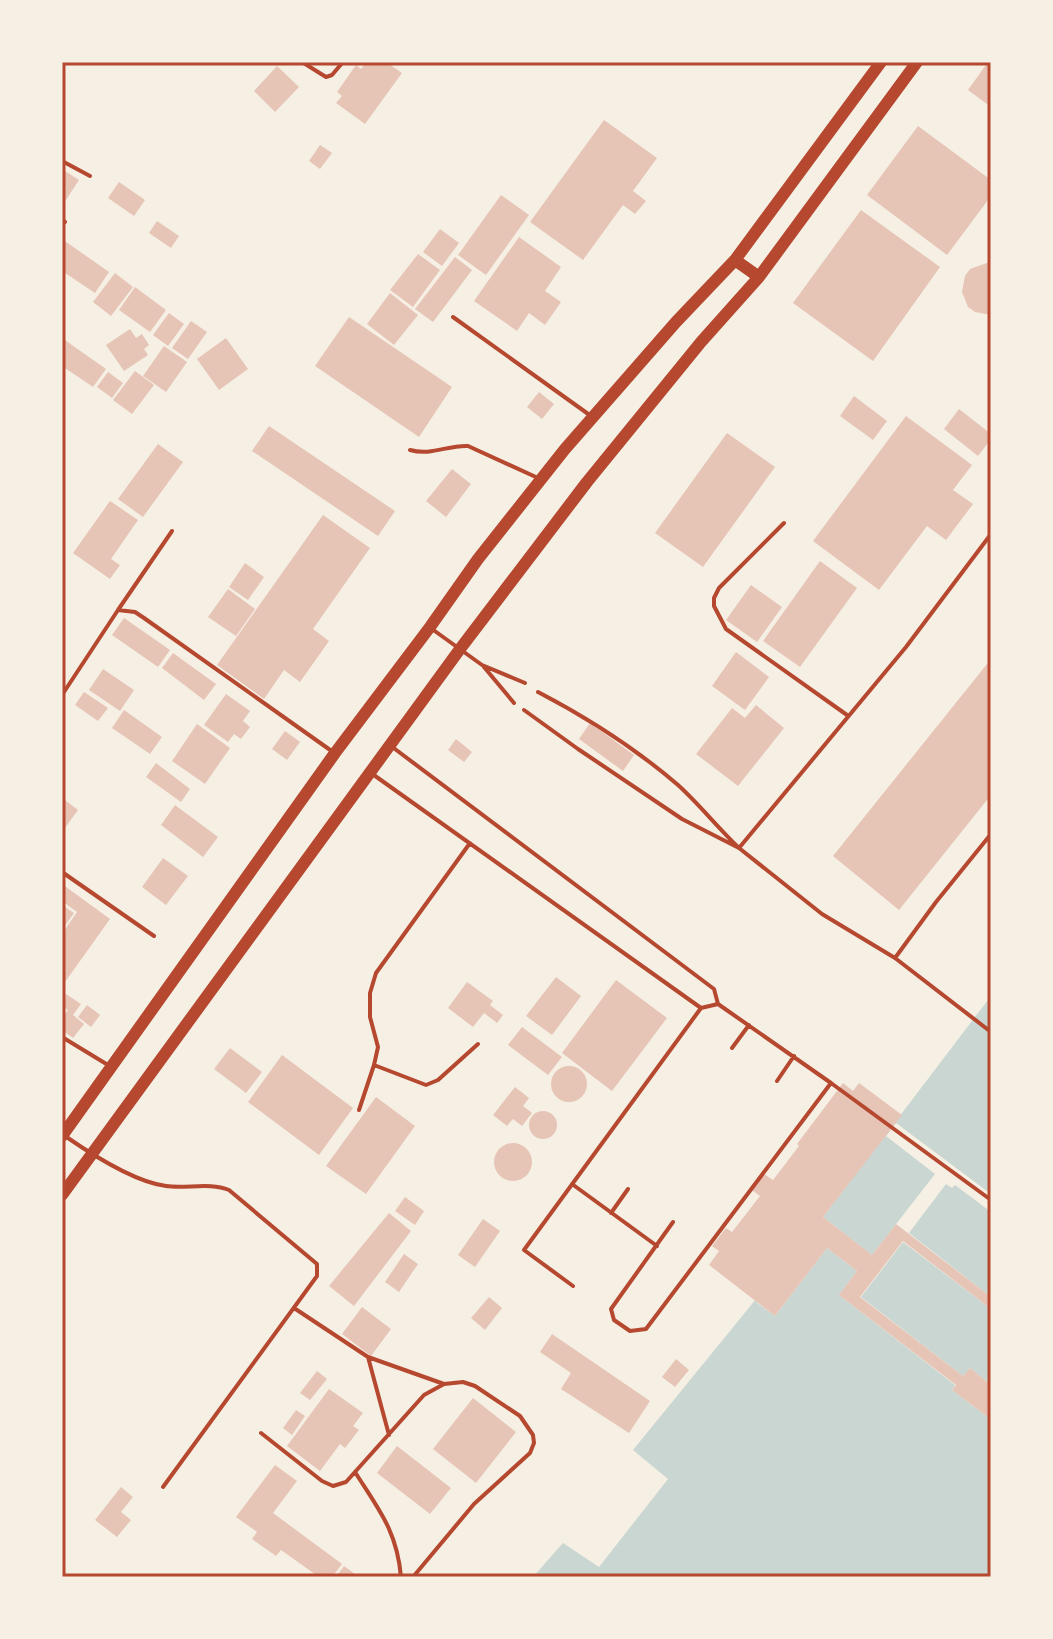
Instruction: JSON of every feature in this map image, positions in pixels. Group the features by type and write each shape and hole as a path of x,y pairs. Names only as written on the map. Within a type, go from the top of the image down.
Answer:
{"highway":[{"path":"62,1135 478,559 593,417 735,260 881,62"},
{"path":"62,1195 388,744 587,482 701,342 759,277 917,62"},
{"path":"735,260 759,277"}],"lane":[{"path":"302,62 326,77 343,62"},
{"path":"62,161 90,176"},
{"path":"453,317 593,417"},
{"path":"410,450 430,452 455,445 468,446 540,480"},
{"path":"784,523 719,588 714,606 726,629 848,715"},
{"path":"62,695 172,531"},
{"path":"739,848 906,647 991,534"},
{"path":"118,610 135,612 335,753"},
{"path":"430,627 482,665 525,683"},
{"path":"482,665 514,703"},
{"path":"538,692 587,718 645,759 681,788 739,848 822,914 895,958 991,1032"},
{"path":"524,710 682,819 739,848"},
{"path":"388,744 714,989 718,1004 991,1200"},
{"path":"369,771 701,1008"},
{"path":"895,958 991,834"},
{"path":"359,1110 378,1047 370,1017 370,993 376,973 470,843"},
{"path":"62,872 154,936"},
{"path":"573,1286 524,1250 701,1008 718,1004"},
{"path":"732,1048 749,1025"},
{"path":"62,1037 111,1067"},
{"path":"374,1065 426,1085 438,1080 478,1044"},
{"path":"777,1081 794,1056"},
{"path":"673,1222 611,1309 614,1320 630,1331 636,1333 646,1329 831,1083"},
{"path":"62,1135 92,1154 163,1186 221,1187 229,1190 317,1264 317,1276 163,1487"},
{"path":"572,1184 657,1246"},
{"path":"611,1213 628,1189"},
{"path":"294,1308 368,1357 444,1384"},
{"path":"368,1357 389,1435"},
{"path":"261,1433 322,1481 341,1486 424,1395 444,1384 463,1382 475,1386 520,1416 533,1435 530,1453 474,1504 413,1577"},
{"path":"355,1472 391,1530 398,1549 401,1577"}],"shaded area":[{"path":"991,996 991,1577 533,1577 563,1543 599,1567 668,1479 633,1450 823,1217"}],"pier":[{"path":"896,1123 991,1194 991,1212 955,1185 952,1188 946,1184 909,1233 991,1297 991,1309 903,1242 861,1297 963,1376 970,1368 991,1385 989,1418 952,1390 955,1385 839,1295 857,1271 827,1248 775,1316 756,1302 823,1217 872,1255 935,1174 886,1136"}],"building":[{"path":"366,62 386,62 402,73 365,124 336,103 342,96 337,92 356,65 361,69"},
{"path":"991,62 991,107 968,90"},
{"path":"277,66 299,87 275,112 254,91"},
{"path":"604,120 657,158 633,191 646,201 635,214 623,205 583,260 530,222"},
{"path":"918,126 991,180 991,196 947,255 867,195"},
{"path":"320,145 332,153 320,169 309,161"},
{"path":"62,169 79,180 62,206"},
{"path":"119,182 145,200 134,216 108,198"},
{"path":"501,195 529,215 486,275 458,255"},
{"path":"861,210 940,267 873,361 793,303"},
{"path":"157,221 179,236 171,248 149,233"},
{"path":"440,229 459,243 442,266 423,252"},
{"path":"519,237 561,267 545,291 561,302 545,325 529,313 517,331 474,301"},
{"path":"62,239 109,272 95,293 62,271"},
{"path":"418,254 440,270 413,307 390,290"},
{"path":"455,257 472,270 433,322 415,309"},
{"path":"991,263 991,315 975,312 968,307 962,292 965,276 970,269"},
{"path":"115,273 133,287 111,316 93,302"},
{"path":"135,287 166,310 150,332 119,310"},
{"path":"390,293 418,315 394,345 367,324"},
{"path":"169,313 184,324 168,346 153,335"},
{"path":"349,317 452,387 419,437 315,366"},
{"path":"191,321 207,332 188,359 172,348"},
{"path":"130,329 136,338 142,334 149,345 144,349 148,355 124,371 106,345"},
{"path":"62,338 106,369 93,387 62,366"},
{"path":"226,338 248,369 219,390 197,359"},
{"path":"164,346 187,362 166,392 143,376"},
{"path":"135,371 154,385 132,414 113,400"},
{"path":"108,372 123,383 112,398 97,387"},
{"path":"539,392 554,404 542,419 527,407"},
{"path":"854,396 887,421 873,440 840,416"},
{"path":"959,409 991,434 991,439 978,456 944,429"},
{"path":"906,416 972,465 953,490 973,504 946,540 927,526 879,590 813,541"},
{"path":"269,426 395,511 378,536 252,451"},
{"path":"727,433 775,467 703,567 655,533"},
{"path":"158,444 183,462 143,517 118,499"},
{"path":"452,469 471,484 446,517 426,501"},
{"path":"110,501 138,520 111,559 120,565 110,579 73,553"},
{"path":"323,515 370,548 313,629 329,641 300,682 284,670 264,699 217,665"},
{"path":"820,561 857,588 800,667 763,641"},
{"path":"245,563 264,577 248,600 229,587"},
{"path":"751,585 782,607 757,642 726,620"},
{"path":"228,589 255,609 236,636 208,617"},
{"path":"124,618 170,650 158,667 112,635"},
{"path":"736,652 769,677 745,710 712,686"},
{"path":"173,653 216,684 204,700 162,668"},
{"path":"991,659 991,795 899,910 833,856"},
{"path":"103,669 134,690 120,711 89,690"},
{"path":"84,692 108,708 98,721 75,705"},
{"path":"226,694 250,711 243,721 250,727 241,739 234,734 228,742 204,725"},
{"path":"756,705 784,728 738,786 696,754 732,708 745,718"},
{"path":"124,710 162,737 150,754 112,728"},
{"path":"590,723 634,755 623,771 579,739"},
{"path":"197,724 230,748 205,784 172,761"},
{"path":"285,731 300,742 287,760 272,749"},
{"path":"456,739 472,752 464,762 448,750"},
{"path":"156,763 190,789 181,802 146,777"},
{"path":"62,798 78,810 62,832"},
{"path":"175,805 218,837 203,857 161,825"},
{"path":"163,858 188,876 166,905 142,887"},
{"path":"62,884 110,919 65,982 62,980 62,934 77,912 62,901"},
{"path":"62,905 74,913 62,930"},
{"path":"556,977 581,996 552,1035 526,1016"},
{"path":"616,980 667,1018 612,1091 562,1053"},
{"path":"467,982 493,1001 490,1005 503,1015 497,1023 484,1013 473,1027 448,1008"},
{"path":"66,994 81,1004 73,1015 84,1024 73,1038 62,1030 62,1018 68,1010 62,1006"},
{"path":"87,1005 100,1015 91,1027 78,1017"},
{"path":"522,1027 562,1057 548,1075 508,1045"},
{"path":"230,1048 262,1072 246,1093 214,1069"},
{"path":"282,1055 353,1108 319,1155 248,1102"},
{"path":"569,1066 582,1071 587,1084 582,1097 569,1102 556,1097 551,1084 556,1071"},
{"path":"843,1083 853,1091 859,1083 902,1115 823,1217 872,1255 896,1224 991,1297 991,1309 903,1241 860,1297 963,1376 970,1368 991,1385 989,1418 952,1390 956,1385 839,1295 857,1271 827,1248 775,1316 709,1265 719,1251 712,1246 726,1228 732,1232 760,1196 752,1190 764,1174 773,1180"},
{"path":"515,1087 529,1098 523,1106 532,1113 522,1126 513,1119 507,1126 493,1115"},
{"path":"376,1097 415,1126 366,1194 326,1166"},
{"path":"543,1111 553,1115 557,1125 553,1135 543,1139 533,1135 529,1125 533,1115"},
{"path":"513,1143 526,1149 532,1162 526,1175 513,1181 500,1175 494,1162 500,1149"},
{"path":"405,1197 424,1211 415,1225 395,1211"},
{"path":"389,1213 411,1231 354,1306 329,1286"},
{"path":"483,1219 500,1231 475,1267 458,1255"},
{"path":"404,1254 418,1264 399,1292 385,1282"},
{"path":"489,1297 502,1308 485,1330 471,1318"},
{"path":"362,1307 391,1329 371,1356 342,1334"},
{"path":"552,1334 650,1401 629,1433 561,1389 571,1373 540,1352"},
{"path":"676,1359 689,1370 675,1387 662,1377"},
{"path":"317,1371 327,1379 310,1400 300,1393"},
{"path":"329,1389 363,1413 353,1426 359,1430 345,1448 340,1444 320,1471 287,1446"},
{"path":"473,1398 516,1432 476,1483 433,1449"},
{"path":"296,1410 305,1416 292,1435 283,1428"},
{"path":"397,1446 451,1488 430,1514 377,1473"},
{"path":"275,1465 297,1481 273,1513 342,1564 332,1577 319,1577 281,1550 276,1556 252,1539 257,1532 236,1517"},
{"path":"121,1487 133,1497 121,1512 131,1520 117,1537 95,1520"},
{"path":"344,1566 359,1577 336,1577"}]}
